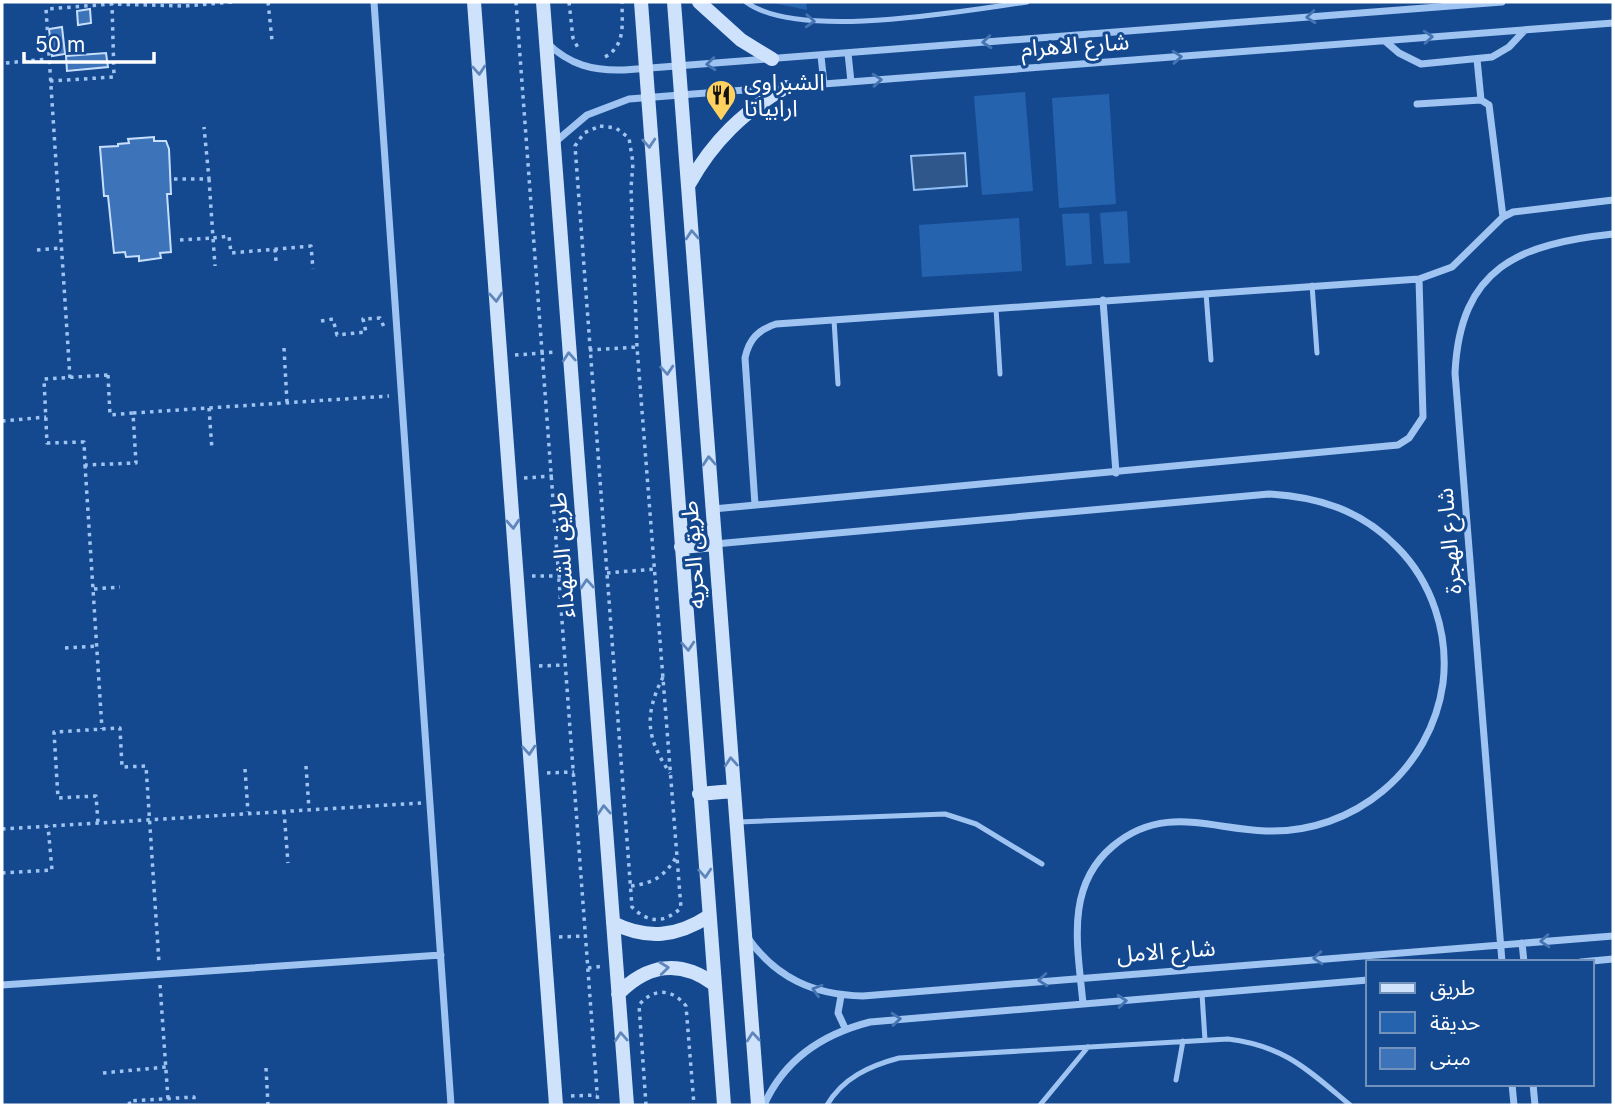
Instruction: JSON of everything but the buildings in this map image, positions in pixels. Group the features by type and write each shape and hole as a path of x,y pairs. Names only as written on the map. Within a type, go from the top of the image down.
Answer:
{"street":[{"path":"374,2 451,1105"},
{"name":"طريق الشهداء","path":"474,2 556,1105"},
{"name":"طريق الشهداء","path":"543,2 626,1105"},
{"name":"طريق الحريه","path":"641,2 646,98 724,1105"},
{"name":"طريق الحريه","path":"674,2 758,1105"},
{"path":"699,2 741,40 772,59"},
{"name":"شارع الاهرام","path":"546,42 561,57 580,66 602,71 1502,2"},
{"name":"شارع الاهرام","path":"553,143 587,115 629,99 1613,23"},
{"path":"1385,41 1399,53 1421,64 1477,59 1499,54 1525,30"},
{"path":"848,53 851,82"},
{"path":"821,56 824,84"},
{"path":"1477,59 1481,100"},
{"path":"688,186 705,155 728,128 755,105 786,87"},
{"path":"1417,104 1481,100 1489,105 1503,218"},
{"path":"755,505 745,358 754,335 776,324 1419,279 1452,267 1503,218 1524,209 1613,200"},
{"name":"شارع الهجرة","path":"1502,960 1455,373 1456,346 1463,320 1476,295 1493,275 1514,257 1539,246 1566,239 1613,234"},
{"path":"712,509 1398,445 1409,438 1423,417 1419,279"},
{"path":"1103,300 1116,473"},
{"path":"681,547 1269,494 1300,496 1339,507 1384,533 1405,555 1423,580 1435,608 1443,638 1444,669 1440,700 1431,729 1416,756 1397,780 1373,800 1321,825 1268,831 1188,820 1161,822 1136,831 1104,856 1082,890 1076,916 1083,1004"},
{"path":"699,794 733,791"},
{"path":"613,923 645,934 662,935 679,932 709,916"},
{"name":"شارع الامل","path":"744,933 775,969 818,991 841,996 1613,936"},
{"path":"1522,943 1524,960"},
{"path":"2,985 440,955"},
{"path":"1594,961 1613,959"},
{"path":"618,994 646,971 664,967 682,967 699,973 714,984"},
{"name":"شارع الامل","path":"764,1105 784,1073 802,1054 845,1028 870,1021 1366,980"},
{"path":"841,996 838,1013 845,1028"},
{"path":"1512,1086 1514,1105"},
{"path":"1533,1086 1535,1105"}],"lane":[{"path":"746,2 762,12 811,22 958,13 1027,2"},
{"path":"1312,285 1317,353"},
{"path":"1206,293 1211,360"},
{"path":"996,308 1000,373"},
{"path":"834,320 838,384"},
{"path":"736,822 945,814 976,824 1041,863"},
{"path":"1202,994 1205,1040"},
{"path":"827,1105 851,1078 874,1065 899,1058 1228,1039 1274,1048 1295,1059 1350,1105"},
{"path":"1176,1080 1183,1041"},
{"path":"1040,1105 1088,1047"}],"path":[{"path":"70,377 46,9 74,4 232,2"},
{"path":"268,2 272,40"},
{"path":"516,2 561,576 598,1105"},
{"path":"569,2 573,38 579,51 586,55"},
{"path":"600,58 607,57 619,47 622,2"},
{"path":"50,81 114,77 111,4"},
{"path":"6,63 48,59"},
{"path":"600,126 616,128 629,138 633,163 631,188 637,347 655,569 681,908 670,918 656,921 642,917 632,907 575,146 584,133 600,126"},
{"path":"204,127 215,265"},
{"path":"174,179 209,179"},
{"path":"180,240 229,236 231,253 312,246 313,269"},
{"path":"37,250 61,248"},
{"path":"275,249 276,261"},
{"path":"321,321 333,319 337,335 366,332 363,319 380,318 385,328"},
{"path":"284,348 287,403"},
{"path":"102,729 84,442 47,443 44,379 108,375 110,415 401,395"},
{"path":"389,383 390,396"},
{"path":"209,408 212,450"},
{"path":"85,465 136,463 133,413"},
{"path":"2,421 46,417"},
{"path":"522,478 553,476"},
{"path":"607,573 655,569"},
{"path":"530,576 561,576"},
{"path":"93,589 120,587"},
{"path":"65,648 97,646"},
{"path":"537,666 567,665"},
{"path":"664,675 652,699 649,726 656,752 671,775"},
{"path":"98,822 96,796 58,798 54,732 120,728 122,768 146,766 168,1099"},
{"path":"306,766 309,809"},
{"path":"245,769 248,813"},
{"path":"545,774 574,772"},
{"path":"2,829 430,802"},
{"path":"284,811 288,863"},
{"path":"2,873 52,870 48,826"},
{"path":"631,886 651,883 668,872 678,854"},
{"path":"557,938 586,936"},
{"path":"646,1105 639,1005 645,998 663,992 672,993 686,1006 694,1105"},
{"path":"103,1073 166,1067"},
{"path":"266,1068 268,1105"},
{"path":"569,1096 597,1095"},
{"path":"130,1105 129,1101 194,1097 194,1105"}],"green space":[{"path":"769,2 806,2 807,10"},
{"path":"1025,92 1033,191 982,195 974,96"},
{"path":"1109,94 1116,204 1059,208 1052,98"},
{"path":"1127,211 1130,263 1104,264 1100,213"},
{"path":"1089,213 1092,264 1066,266 1062,214"},
{"path":"1019,218 1022,271 922,277 919,225"}],"shaded area":[{"path":"965,153 967,186 914,190 911,156"}],"place":[{"name":"الشبراوى ارابياتا","path":"721,122"}]}
